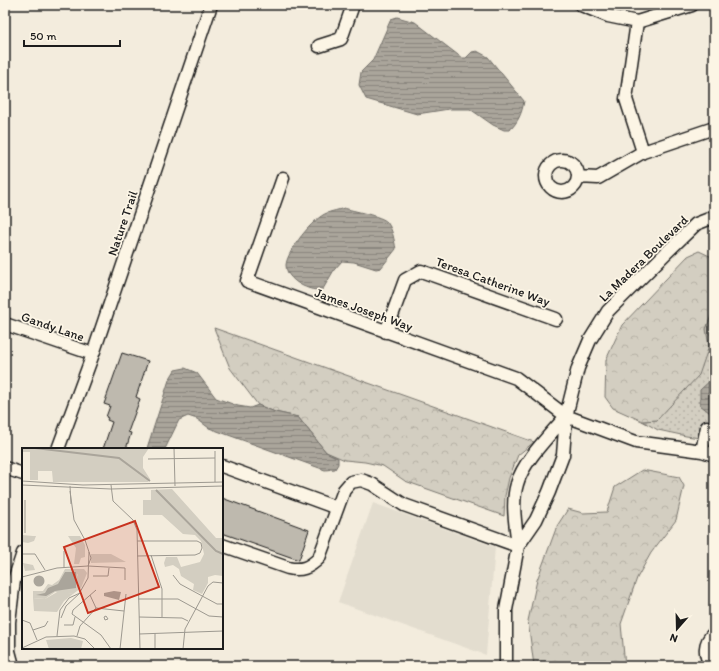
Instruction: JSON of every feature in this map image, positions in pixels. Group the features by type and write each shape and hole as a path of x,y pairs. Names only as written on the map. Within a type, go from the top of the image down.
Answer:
{"street":[{"name":"Nature Trail","path":"58,448 93,354 211,5"},
{"path":"319,46 341,39 353,5"},
{"path":"581,5 608,16 638,22 692,5"},
{"path":"638,22 626,99 643,152"},
{"path":"578,177 598,178 643,152 714,128"},
{"name":"James Joseph Way","path":"283,178 247,281 516,378 566,416 636,442 702,451 714,455"},
{"name":"La Madera Boulevard","path":"518,546 536,520 550,492 563,455 566,416 578,368 590,340 608,311 696,224 714,217"},
{"name":"Teresa Catherine Way","path":"386,332 405,280 422,271 556,319"},
{"name":"Gandy Lane","path":"5,324 93,354"},
{"name":"La Madera Boulevard","path":"506,666 506,610 518,546 514,509 517,484 525,467 566,416"},
{"path":"702,451 707,427"},
{"path":"223,466 337,508"},
{"path":"5,468 22,474"},
{"path":"223,545 288,568 297,570 305,568 313,564 319,558 344,490 351,482 361,480 372,484 404,505 518,546"},
{"path":"13,666 9,651 9,579 22,555"},
{"path":"712,666 705,654 705,646 708,639 714,633"}],"shaded area":[{"path":"397,17 415,22 462,58 466,58 472,52 477,51 488,57 524,101 519,117 510,130 504,130 493,125 470,109 449,109 417,114 366,99 359,85 361,72 373,60 391,19"},
{"path":"344,208 374,216 387,222 392,232 396,249 381,268 376,269 354,262 342,261 334,270 323,289 317,290 300,284 292,278 286,269 287,259 291,252 308,228 321,216"},
{"path":"185,368 197,373 216,398 238,406 250,408 258,405 275,412 298,417 326,452 338,458 338,464 335,469 325,470 209,428 197,419 188,416 179,420 165,448 147,448 169,380 175,370"},
{"path":"714,377 714,416 700,405 700,390"},
{"path":"373,503 495,547 486,655 338,602"}],"green space":[{"path":"699,251 714,258 714,308 706,329 709,346 699,375 657,420 642,421 613,408 605,397 606,360 622,325 688,256"},
{"path":"714,308 714,440 658,430 642,421 657,420 709,346 706,329"},
{"path":"214,328 534,442 518,455 509,478 505,496 504,516 405,481 383,466 345,460 326,452 298,417 275,412 258,405 230,368"},
{"path":"642,470 679,477 684,486 676,520 651,553 637,578 621,624 625,666 534,666 528,621 537,580 557,526 568,509 583,513 607,512 615,487"}],"building":[{"path":"122,353 148,361 136,397 140,399 128,432 131,433 126,448 103,448 112,422 107,420 108,418 106,417 110,406 104,404"},
{"path":"223,498 309,530 299,560 223,533"}]}
